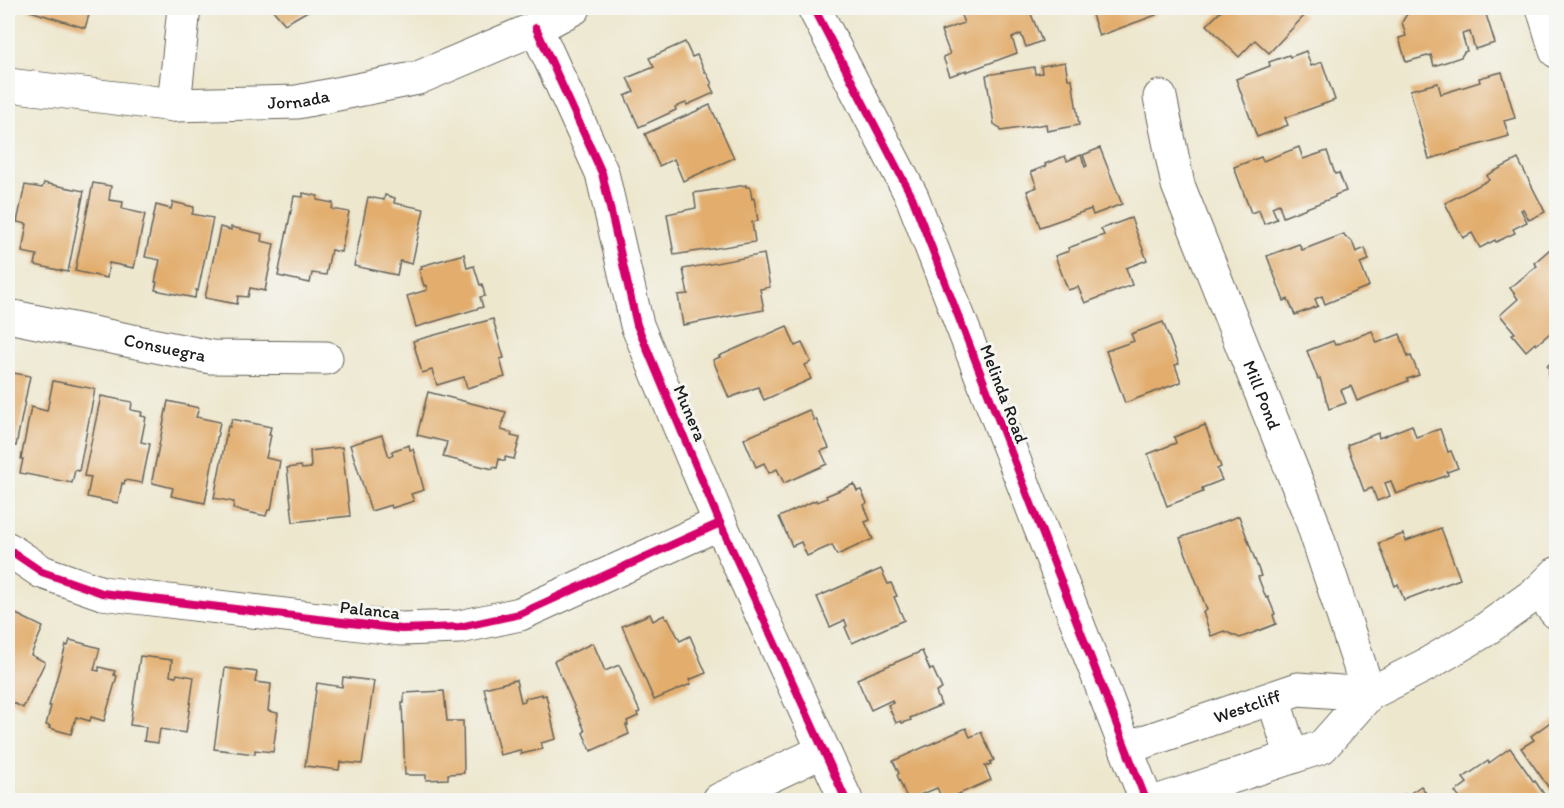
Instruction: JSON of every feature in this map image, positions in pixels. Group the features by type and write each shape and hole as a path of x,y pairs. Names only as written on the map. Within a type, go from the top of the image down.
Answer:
{"street":[{"path":"174,105 184,8"},
{"name":"Jornada","path":"8,85 174,105 297,102 418,78 536,28 574,8"},
{"name":"Melinda Road","path":"814,8 912,197 1146,801"},
{"path":"1543,8 1557,51"},
{"name":"Munera","path":"536,28 602,172 637,325 720,523 846,801"},
{"name":"Mill Pond","path":"1160,97 1178,185 1311,518 1369,694"},
{"name":"Consuegra","path":"8,316 211,357 326,358"},
{"name":"Palanca","path":"8,549 42,572 102,592 401,629 459,627 520,614 720,523"},
{"path":"1162,801 1322,747 1369,694 1426,665 1551,592"},
{"name":"Westcliff","path":"1126,748 1298,689 1369,694"},
{"path":"1273,698 1292,757"},
{"path":"719,801 823,751"}],"building":[{"path":"28,8 91,8 85,28 27,10"},
{"path":"271,8 313,8 285,24"},
{"path":"1031,8 1033,13 1031,14 1042,41 1026,47 1021,34 1012,38 1017,53 950,76 943,57 950,54 941,31 964,23 959,10"},
{"path":"1107,8 1154,8 1156,15 1099,36 1092,15"},
{"path":"1224,8 1295,8 1304,16 1269,53 1255,40 1239,57 1207,25"},
{"path":"1424,8 1484,8 1495,43 1475,49 1470,32 1462,34 1467,51 1461,57 1434,66 1431,55 1406,62 1399,38 1406,36 1402,22 1407,14"},
{"path":"685,42 692,57 697,55 712,84 710,85 714,93 687,105 686,103 675,107 676,110 639,127 625,96 634,92 627,78 654,67 649,58"},
{"path":"1306,51 1311,66 1322,62 1335,100 1285,118 1288,125 1257,137 1236,79 1270,66 1269,62"},
{"path":"1065,62 1068,79 1072,79 1079,125 1047,131 1046,124 1001,131 994,124 986,75 1034,67 1035,74 1042,73 1041,66"},
{"path":"1502,72 1515,118 1504,121 1509,136 1429,159 1410,90 1438,83 1441,94 1480,82 1479,78"},
{"path":"710,105 734,158 683,181 674,159 659,166 645,134"},
{"path":"1299,147 1303,159 1327,151 1335,174 1339,173 1346,191 1283,217 1279,204 1272,207 1277,219 1264,224 1259,210 1251,213 1234,167 1261,157 1263,161"},
{"path":"1100,148 1122,204 1093,215 1091,209 1040,227 1027,191 1037,187 1031,172 1065,156 1067,161 1081,155 1085,167 1087,166 1083,155"},
{"path":"1518,159 1545,212 1529,220 1523,209 1521,210 1527,222 1513,229 1515,233 1480,248 1472,233 1463,238 1445,203 1489,180 1487,175"},
{"path":"8,160 12,161 9,174 14,175 9,203"},
{"path":"44,183 84,191 68,272 35,265 37,255 22,252 27,224 17,222 25,185 42,188"},
{"path":"93,183 111,186 109,200 123,202 122,209 145,214 134,268 109,263 107,278 75,271"},
{"path":"746,185 750,187 752,199 754,198 758,221 752,222 755,242 674,255 667,214 696,208 694,193"},
{"path":"303,193 318,196 317,200 333,203 332,209 349,212 341,252 331,250 326,275 312,273 310,283 278,276 294,196 303,197"},
{"path":"385,195 395,198 394,203 424,209 412,264 400,261 397,275 354,266 368,197 384,200"},
{"path":"173,202 194,207 192,214 213,218 195,298 155,290 160,260 145,257 156,205 171,209"},
{"path":"1131,218 1147,260 1126,268 1132,285 1085,303 1078,287 1068,290 1055,256 1069,251 1068,248 1104,235 1101,229"},
{"path":"220,227 231,230 231,227 262,234 261,241 274,244 265,291 250,288 248,297 238,296 237,304 205,298"},
{"path":"1344,234 1352,241 1356,252 1365,248 1369,260 1360,263 1369,286 1325,304 1322,296 1315,299 1318,306 1295,315 1288,299 1284,301 1267,256 1299,244 1302,250"},
{"path":"1556,244 1556,328 1526,351 1500,315 1518,299 1510,288 1537,266 1534,263"},
{"path":"464,254 467,268 474,266 480,285 482,284 485,296 480,297 483,307 416,327 407,296 427,290 419,270 422,269 421,266"},
{"path":"764,254 770,287 760,289 764,310 683,325 678,295 688,294 683,269"},
{"path":"493,319 504,358 500,359 505,377 467,388 464,377 437,385 432,370 422,373 413,341"},
{"path":"1163,322 1179,364 1175,365 1181,382 1125,403 1106,351 1134,341 1131,334"},
{"path":"787,326 795,346 802,343 811,362 805,365 811,379 764,400 758,387 729,398 713,360"},
{"path":"1372,331 1377,343 1400,334 1408,357 1411,356 1419,375 1357,401 1351,386 1341,390 1346,403 1329,409 1320,378 1318,379 1307,351 1333,341 1335,345"},
{"path":"1556,358 1556,384 1549,376 1547,366"},
{"path":"8,372 30,376 16,446 8,444"},
{"path":"53,381 95,389 79,471 75,470 72,483 20,473 31,407 47,411"},
{"path":"428,392 506,412 501,430 520,438 514,459 505,457 505,461 499,459 497,468 493,467 493,469 443,457 447,442 417,435"},
{"path":"101,396 132,402 131,410 142,412 141,416 146,417 141,442 150,444 142,483 125,480 124,484 122,483 118,503 87,497 91,477 84,476"},
{"path":"168,401 199,408 196,417 220,422 205,503 171,496 173,488 153,483"},
{"path":"809,410 814,420 816,419 829,448 821,451 827,464 784,483 777,469 769,473 764,463 756,467 744,439"},
{"path":"232,419 271,427 266,458 280,461 271,510 268,510 266,516 233,509 234,502 214,498 228,426 230,427"},
{"path":"1205,425 1221,467 1217,469 1222,480 1202,488 1203,492 1167,506 1148,454 1176,443 1174,437"},
{"path":"1412,425 1416,437 1440,429 1448,452 1451,451 1458,468 1447,472 1448,475 1396,494 1391,481 1385,483 1390,496 1377,501 1372,488 1364,491 1347,445 1378,433 1379,438"},
{"path":"382,435 389,457 393,455 392,451 409,445 410,450 413,449 424,490 411,494 414,501 392,508 391,505 371,511 350,445"},
{"path":"342,447 350,516 293,522 287,468 301,466 302,469 311,468 310,451"},
{"path":"854,484 857,491 861,490 867,503 864,505 870,520 865,522 873,539 837,555 832,545 807,556 801,542 792,546 779,517 816,500 817,502 827,498 826,496"},
{"path":"1239,516 1261,576 1258,577 1275,614 1273,615 1276,624 1240,638 1224,631 1211,636 1203,612 1207,610 1180,538"},
{"path":"1441,528 1460,579 1404,600 1398,584 1395,586 1379,543 1403,534 1406,541"},
{"path":"881,569 897,596 894,597 904,620 852,643 845,627 847,626 845,620 830,627 817,597"},
{"path":"8,610 43,627 31,655 45,662 23,708 8,700"},
{"path":"650,614 653,621 664,615 666,619 668,618 680,641 690,636 706,673 689,680 691,684 654,700 622,626"},
{"path":"70,640 100,648 94,670 99,671 99,667 115,671 114,675 117,676 104,721 91,717 90,721 76,717 71,734 49,728 50,726 46,725 66,645 68,646"},
{"path":"593,643 605,671 619,665 640,712 637,713 638,716 627,721 629,734 591,751 583,733 585,731 554,661"},
{"path":"922,651 942,689 936,692 941,705 902,723 901,721 896,723 888,705 893,703 892,700 871,710 857,679"},
{"path":"140,656 172,660 170,676 176,677 177,674 194,677 186,733 160,729 158,743 144,741 146,727 130,725"},
{"path":"225,668 257,672 255,682 271,684 268,711 278,713 273,752 255,750 255,754 214,749"},
{"path":"343,677 374,681 362,764 340,762 339,770 305,766 317,683 342,687"},
{"path":"516,680 521,702 525,701 525,698 546,695 556,739 541,743 543,749 521,754 520,750 500,755 484,688"},
{"path":"444,691 447,721 463,721 464,773 448,774 448,779 426,780 426,775 405,775 402,703 404,703 404,693"},
{"path":"1556,718 1556,798 1521,748 1534,740 1531,736"},
{"path":"966,728 970,737 981,732 994,760 985,766 991,780 945,800 937,788 908,800 893,761"},
{"path":"1510,748 1548,800 1461,800 1455,792 1467,783 1463,778"},
{"path":"1421,786 1431,800 1395,800 1405,794 1406,796"}],"cycle path":[{"path":"814,8 912,197 1146,800"},
{"path":"536,28 602,173 637,325 720,523 846,800"},
{"path":"8,549 42,572 102,593 401,629 460,627 520,614 720,523"}]}
